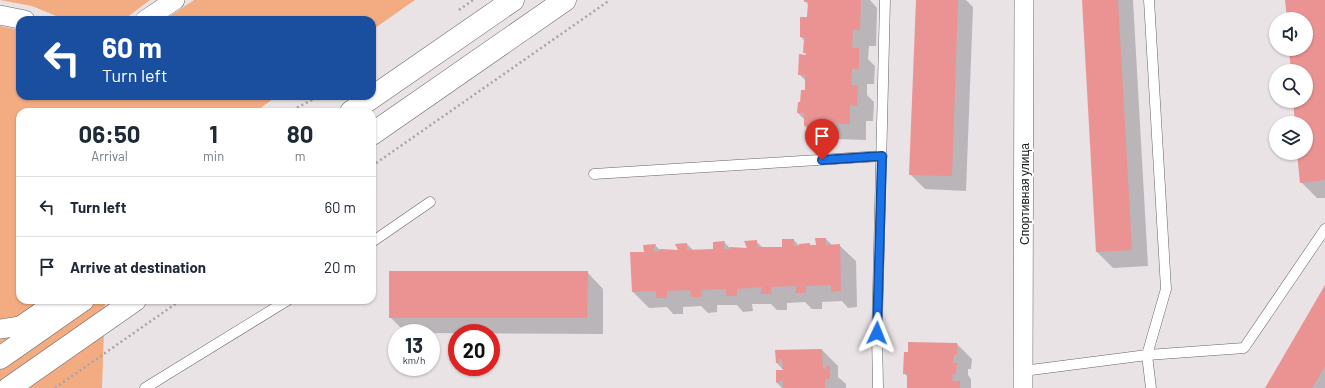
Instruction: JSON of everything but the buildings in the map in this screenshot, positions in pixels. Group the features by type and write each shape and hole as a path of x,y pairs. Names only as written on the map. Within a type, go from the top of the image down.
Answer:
{"street":[{"path":"151,16 176,0"},
{"path":"376,95 512,0"},
{"path":"376,131 565,0"},
{"name":"Спортивная улица","path":"1023,379 1024,0"},
{"path":"0,15 16,18"},
{"path":"357,108 368,100"},
{"path":"0,329 20,326 52,304"},
{"path":"0,358 77,304"},
{"path":"10,388 129,304"}],"lane":[{"path":"878,388 877,333 885,0"},
{"path":"1149,0 1166,289 1147,355 1151,388"},
{"path":"594,174 882,156"},
{"path":"376,239 430,202"},
{"path":"1023,379 1147,355 1244,348 1325,228"},
{"path":"145,388 282,304"}],"path":[{"path":"376,163 610,0"},
{"path":"296,108 312,100"},
{"path":"55,388 175,304"}],"shaded area":[{"path":"0,0 150,0 129,16 56,16 32,6"},
{"path":"194,0 415,0 376,27 376,16 170,16"},
{"path":"0,26 16,29 16,100 272,100 260,108 16,108 16,304 105,304 102,388 0,388"}],"route":[{"path":"822,160 882,156 877,333"}]}
